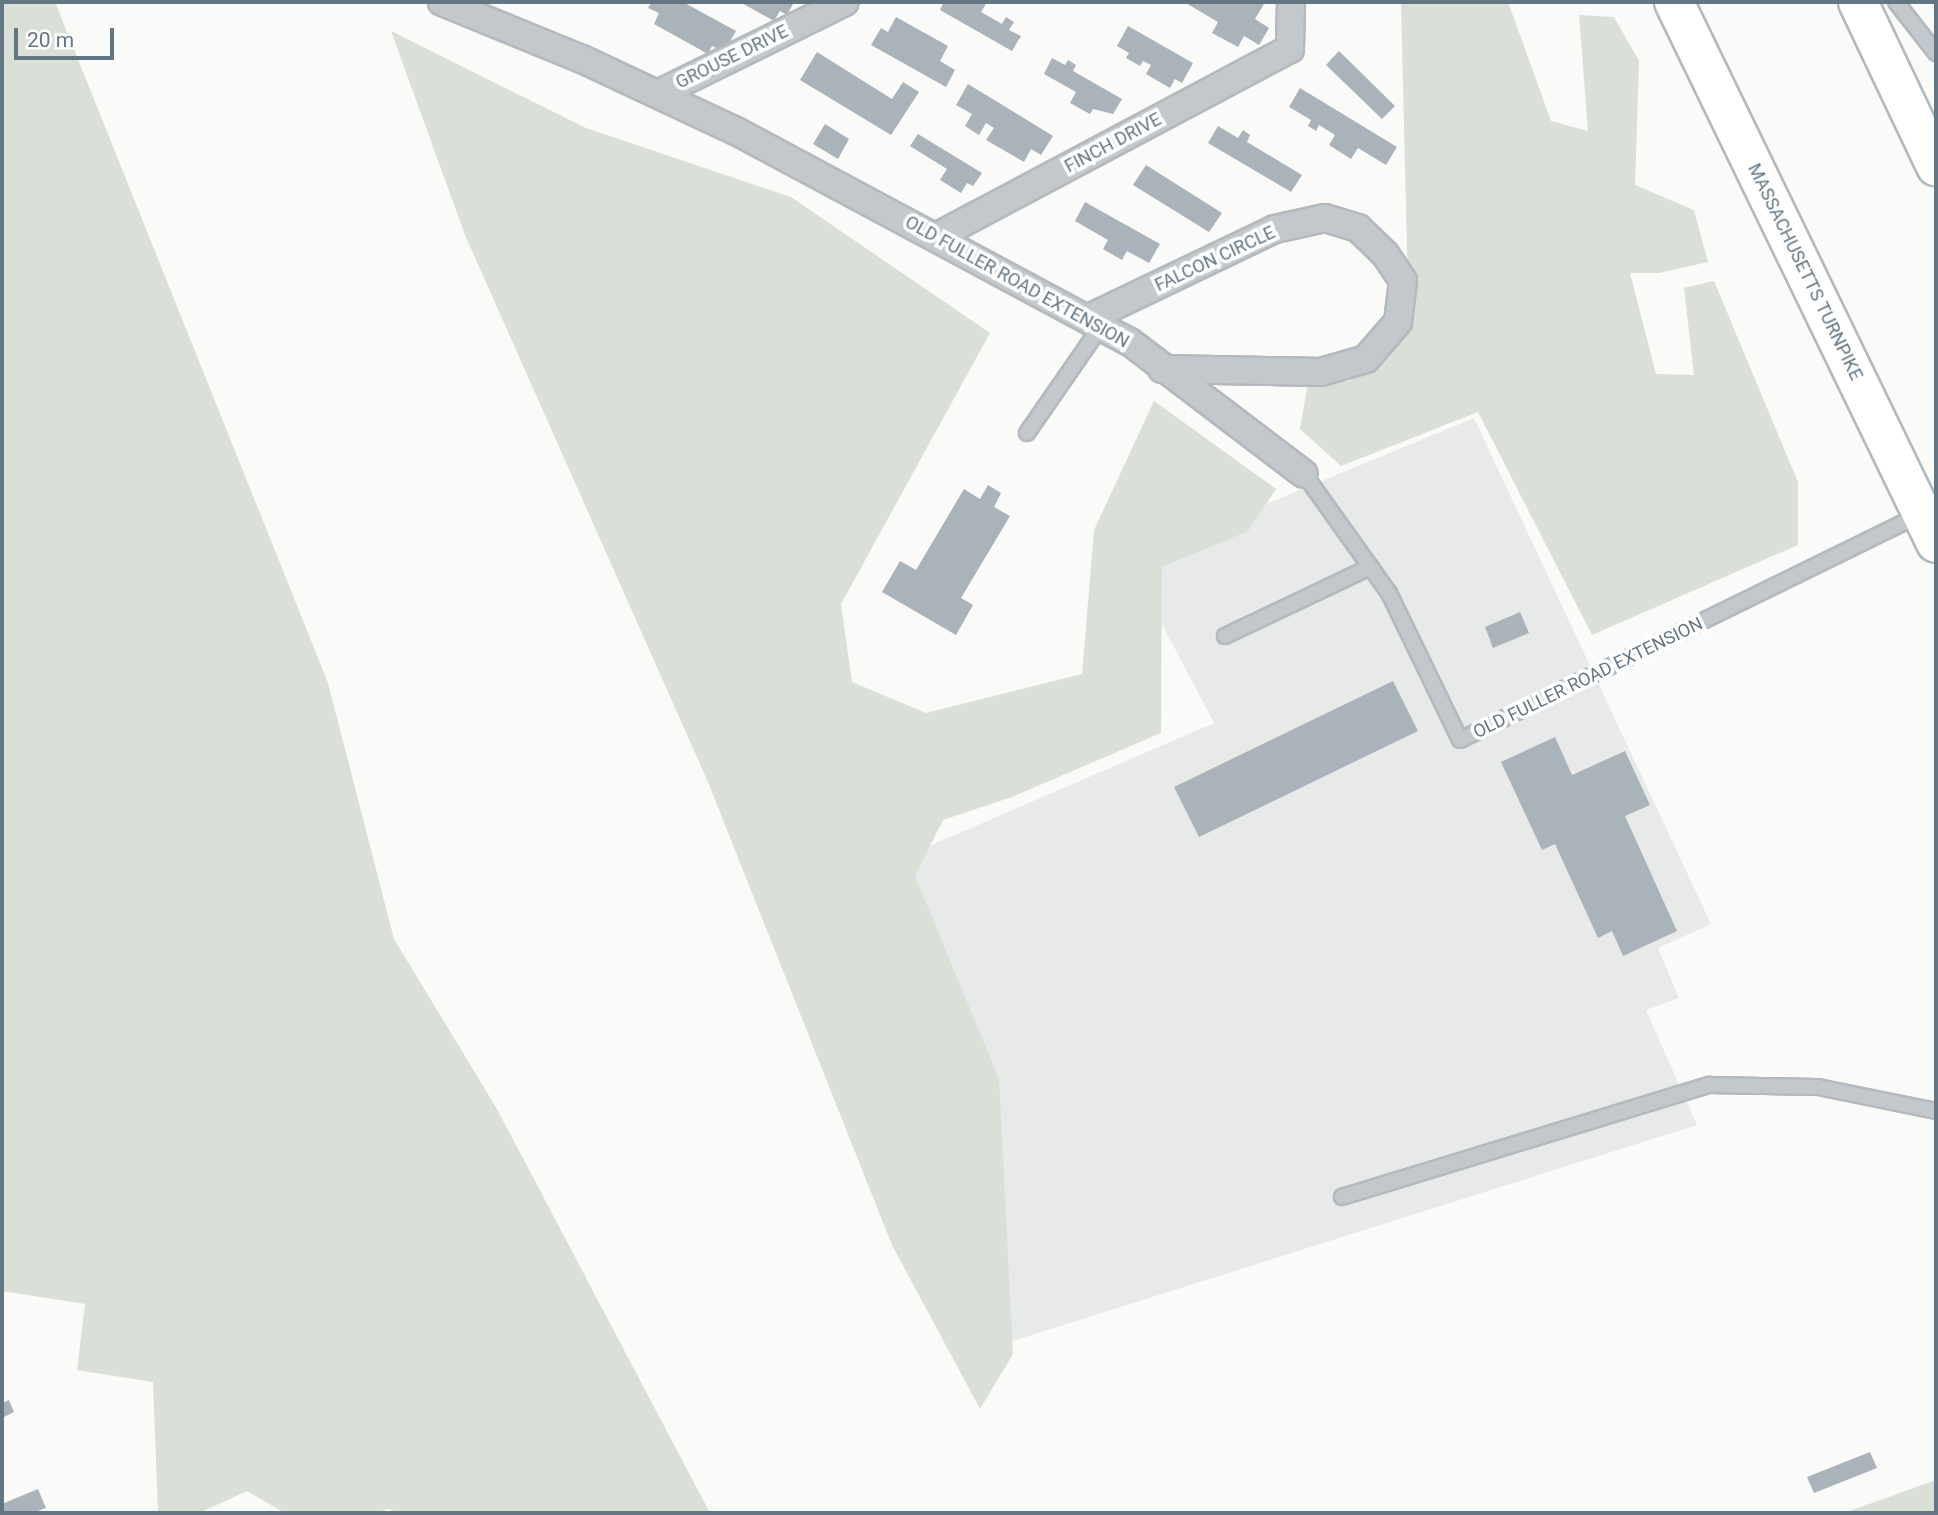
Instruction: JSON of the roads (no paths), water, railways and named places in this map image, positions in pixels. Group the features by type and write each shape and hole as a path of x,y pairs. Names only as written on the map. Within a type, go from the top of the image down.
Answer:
{"highway":[{"name":"MASSACHUSETTS TURNPIKE","path":"1674,2 1931,521"},
{"path":"1858,2 1936,166"}],"street":[{"name":"OLD FULLER ROAD EXTENSION","path":"442,2 658,94 736,131 1094,322 1130,342 1162,369 1304,474"},
{"name":"GROUSE DRIVE","path":"658,94 845,2"},
{"name":"FINCH DRIVE","path":"936,237 1290,49 1291,2"},
{"name":"FALCON CIRCLE","path":"1094,322 1275,229 1325,218 1358,228 1385,254 1403,281 1398,322 1367,359 1321,372 1162,369"}],"lane":[{"path":"1896,2 1936,53"},
{"path":"1027,433 1094,322"},
{"name":"OLD FULLER ROAD EXTENSION","path":"1304,474 1389,593 1460,740 1931,521"},
{"path":"1225,636 1370,567"},
{"path":"1342,1197 1709,1085 1818,1087 1936,1111"}]}
